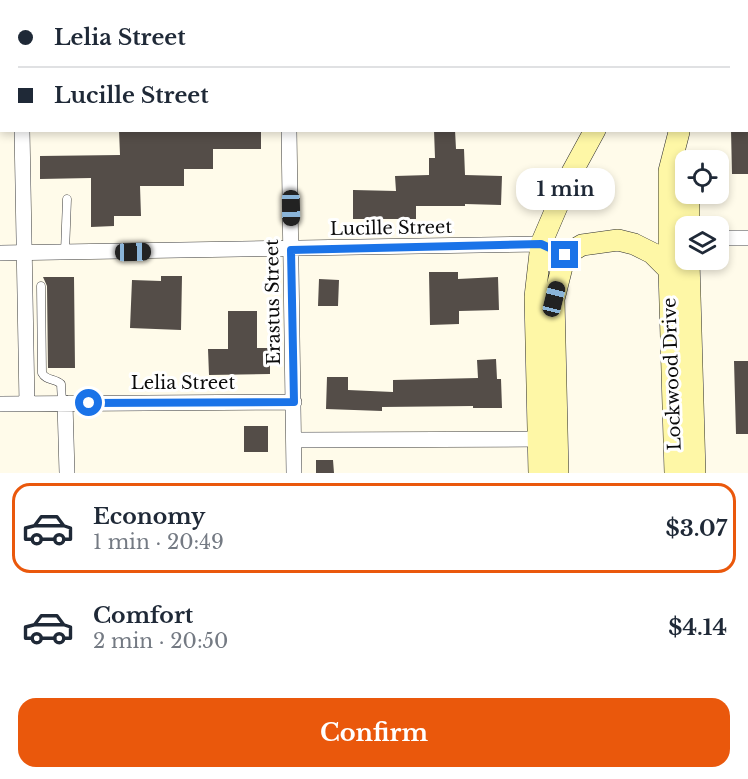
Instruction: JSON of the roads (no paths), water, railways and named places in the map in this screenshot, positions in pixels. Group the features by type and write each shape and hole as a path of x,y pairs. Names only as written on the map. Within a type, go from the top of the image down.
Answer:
{"main road":[{"path":"558,473 548,439 535,297 541,244 571,174 594,132"},
{"name":"Lockwood Drive","path":"679,132 684,150"},
{"name":"Lockwood Drive","path":"675,473 669,270 669,171 679,132"},
{"path":"538,473 548,439 554,299 565,255 582,245 618,240 634,244 652,254 669,270"},
{"name":"Lockwood Drive","path":"689,270 695,473"}],"street":[{"path":"22,132 25,334 33,367 27,404"},
{"name":"Erastus Street","path":"290,132 294,473"},
{"path":"729,238 748,238"},
{"name":"Lucille Street","path":"0,253 291,250 541,244 565,255"},
{"name":"Lelia Street","path":"0,404 294,402"},
{"path":"64,404 67,473"},
{"path":"294,440 548,439"}],"lane":[{"path":"65,252 67,199"},
{"path":"41,286 41,334 33,367 44,377 57,380 61,384 64,404"},
{"path":"24,303 41,302"},
{"path":"25,334 41,334"}]}
